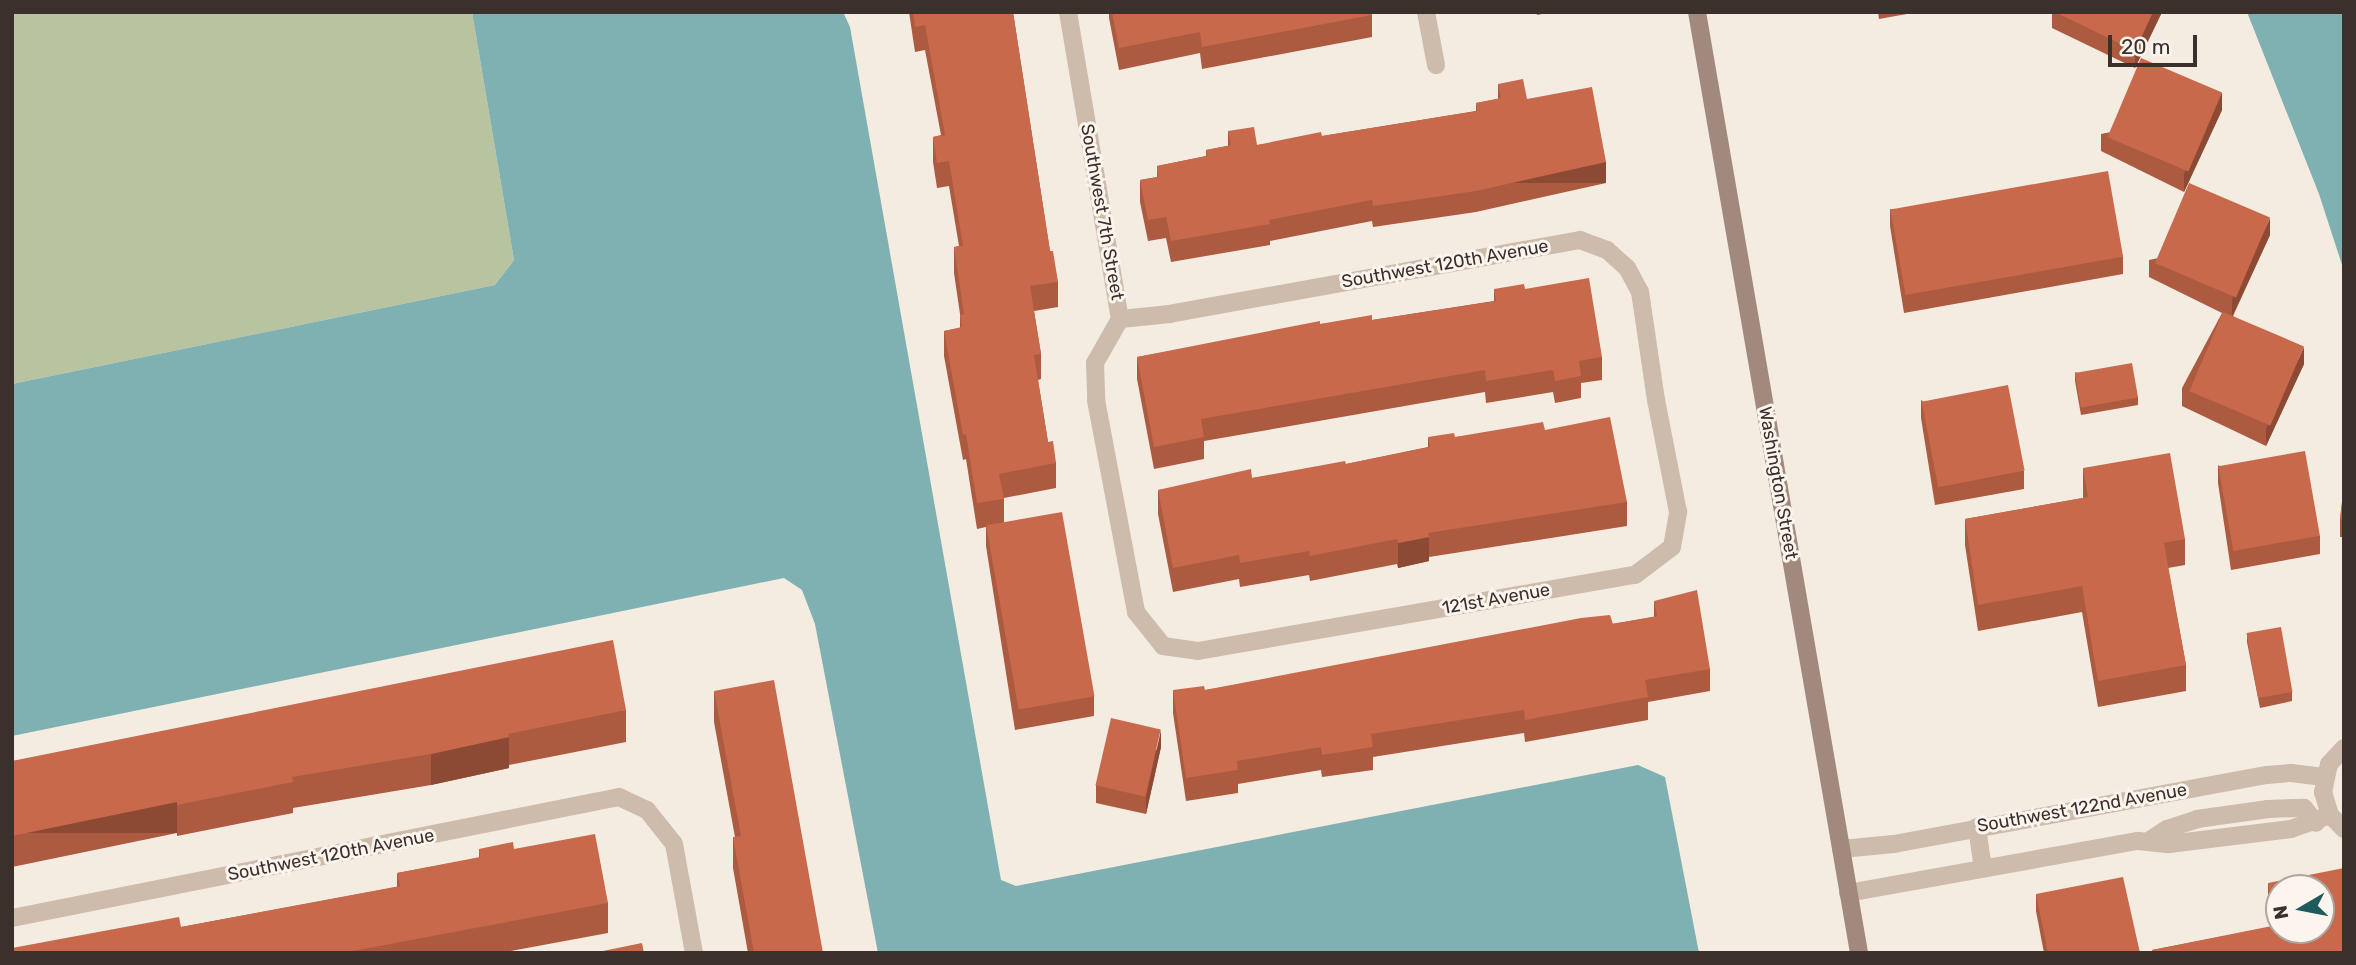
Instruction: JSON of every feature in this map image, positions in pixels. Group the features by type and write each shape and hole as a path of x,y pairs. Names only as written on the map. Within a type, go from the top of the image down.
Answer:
{"street":[{"name":"Southwest 7th Street","path":"1068,12 1120,319 1095,363 1096,400 1136,612 1163,646"},
{"path":"1426,12 1436,65"},
{"name":"Washington Street","path":"1697,12 1859,953"},
{"name":"Southwest 120th Avenue","path":"1120,319 1170,314 1580,240 1607,250 1628,268 1640,292 1656,400"},
{"name":"121st Avenue","path":"1163,646 1198,651 1635,575 1672,547 1678,512 1656,400"},
{"path":"2323,819 2324,777 2329,764 2344,748"},
{"name":"Southwest 122nd Avenue","path":"1841,849 1894,844 2267,775 2291,773 2324,777"},
{"name":"Southwest 120th Avenue","path":"12,918 619,797 646,810 674,844 694,953"},
{"path":"1847,893 2150,840 2169,844 2291,829 2323,819 2344,829"},
{"path":"1977,827 1983,869"}],"green space":[{"path":"12,12 472,12 514,260 495,285 12,384"}],"water":[{"path":"472,12 843,12 850,27 1001,880 1016,886 1638,765 1665,777 1699,953 878,953 815,624 802,590 784,578 12,736 12,384 495,285 514,260"},
{"path":"2247,12 2344,12 2344,271 2319,194"}],"building":[{"path":"913,12 1013,12 1050,251 1053,251 1058,282 1030,286 1041,354 1034,355 1048,442 1053,441 1056,463 999,474 1004,499 977,503 966,434 963,435 944,331 962,327 960,315 964,314 954,247 963,246 949,161 937,163 933,137 945,135 925,25 915,27"},
{"path":"1112,12 1372,12 1372,15 1202,47 1200,32 1119,48"},
{"path":"2055,12 2153,12 2135,51"},
{"path":"2141,58 2222,92 2188,172 2107,137"},
{"path":"1523,79 1527,99 1592,87 1606,162 1476,191 1373,206 1372,200 1269,220 1270,224 1171,241 1166,217 1148,220 1140,180 1158,177 1157,166 1207,156 1206,150 1231,145 1228,131 1254,127 1257,145 1321,132 1322,136 1477,111 1476,103 1501,98 1498,84"},
{"path":"2108,171 2123,257 1905,295 1890,209"},
{"path":"2189,183 2270,217 2236,297 2155,263"},
{"path":"1589,278 1602,357 1579,361 1581,376 1555,381 1553,370 1486,381 1485,370 1201,419 1204,437 1154,447 1137,357 1320,321 1320,324 1372,315 1372,320 1496,301 1494,289 1524,284 1525,289"},
{"path":"2223,312 2304,346 2270,426 2189,391"},
{"path":"2132,363 2138,397 2081,408 2075,373"},
{"path":"2008,385 2025,470 1938,487 1922,402"},
{"path":"1610,417 1627,502 1428,533 1429,537 1398,543 1397,539 1310,556 1309,551 1240,563 1239,555 1173,568 1158,490 1251,469 1252,478 1345,461 1346,464 1430,447 1428,437 1454,433 1455,437 1543,422 1545,430"},
{"path":"2305,451 2320,536 2233,551 2218,466"},
{"path":"2170,453 2185,539 2164,543 2186,665 2098,681 2082,586 1978,605 1965,519 2088,497 2083,468"},
{"path":"2344,486 2344,520 2340,519"},
{"path":"1062,512 1094,696 1019,710 986,525"},
{"path":"1697,590 1710,669 1645,680 1648,697 1525,720 1524,710 1371,734 1373,747 1322,755 1321,747 1237,761 1238,770 1186,778 1173,690 1204,686 1205,690 1581,618 1610,615 1613,624 1657,616 1654,601"},
{"path":"2281,627 2292,692 2258,698 2247,633"},
{"path":"613,640 626,710 508,734 509,737 431,754 292,777 293,782 177,805 177,802 12,836 12,761"},
{"path":"774,680 823,953 754,953 733,837 741,836 714,691"},
{"path":"1111,718 1161,729 1145,797 1095,785"},
{"path":"595,834 608,903 342,953 12,953 12,948 179,917 181,927 400,886 397,873 480,857 479,849 513,842 514,849"},
{"path":"2344,868 2344,953 2152,953 2152,950 2265,927 2265,944 2335,944 2335,874 2314,874"},
{"path":"2123,877 2140,953 2048,953 2036,894"},
{"path":"642,943 644,953 593,953"}]}
